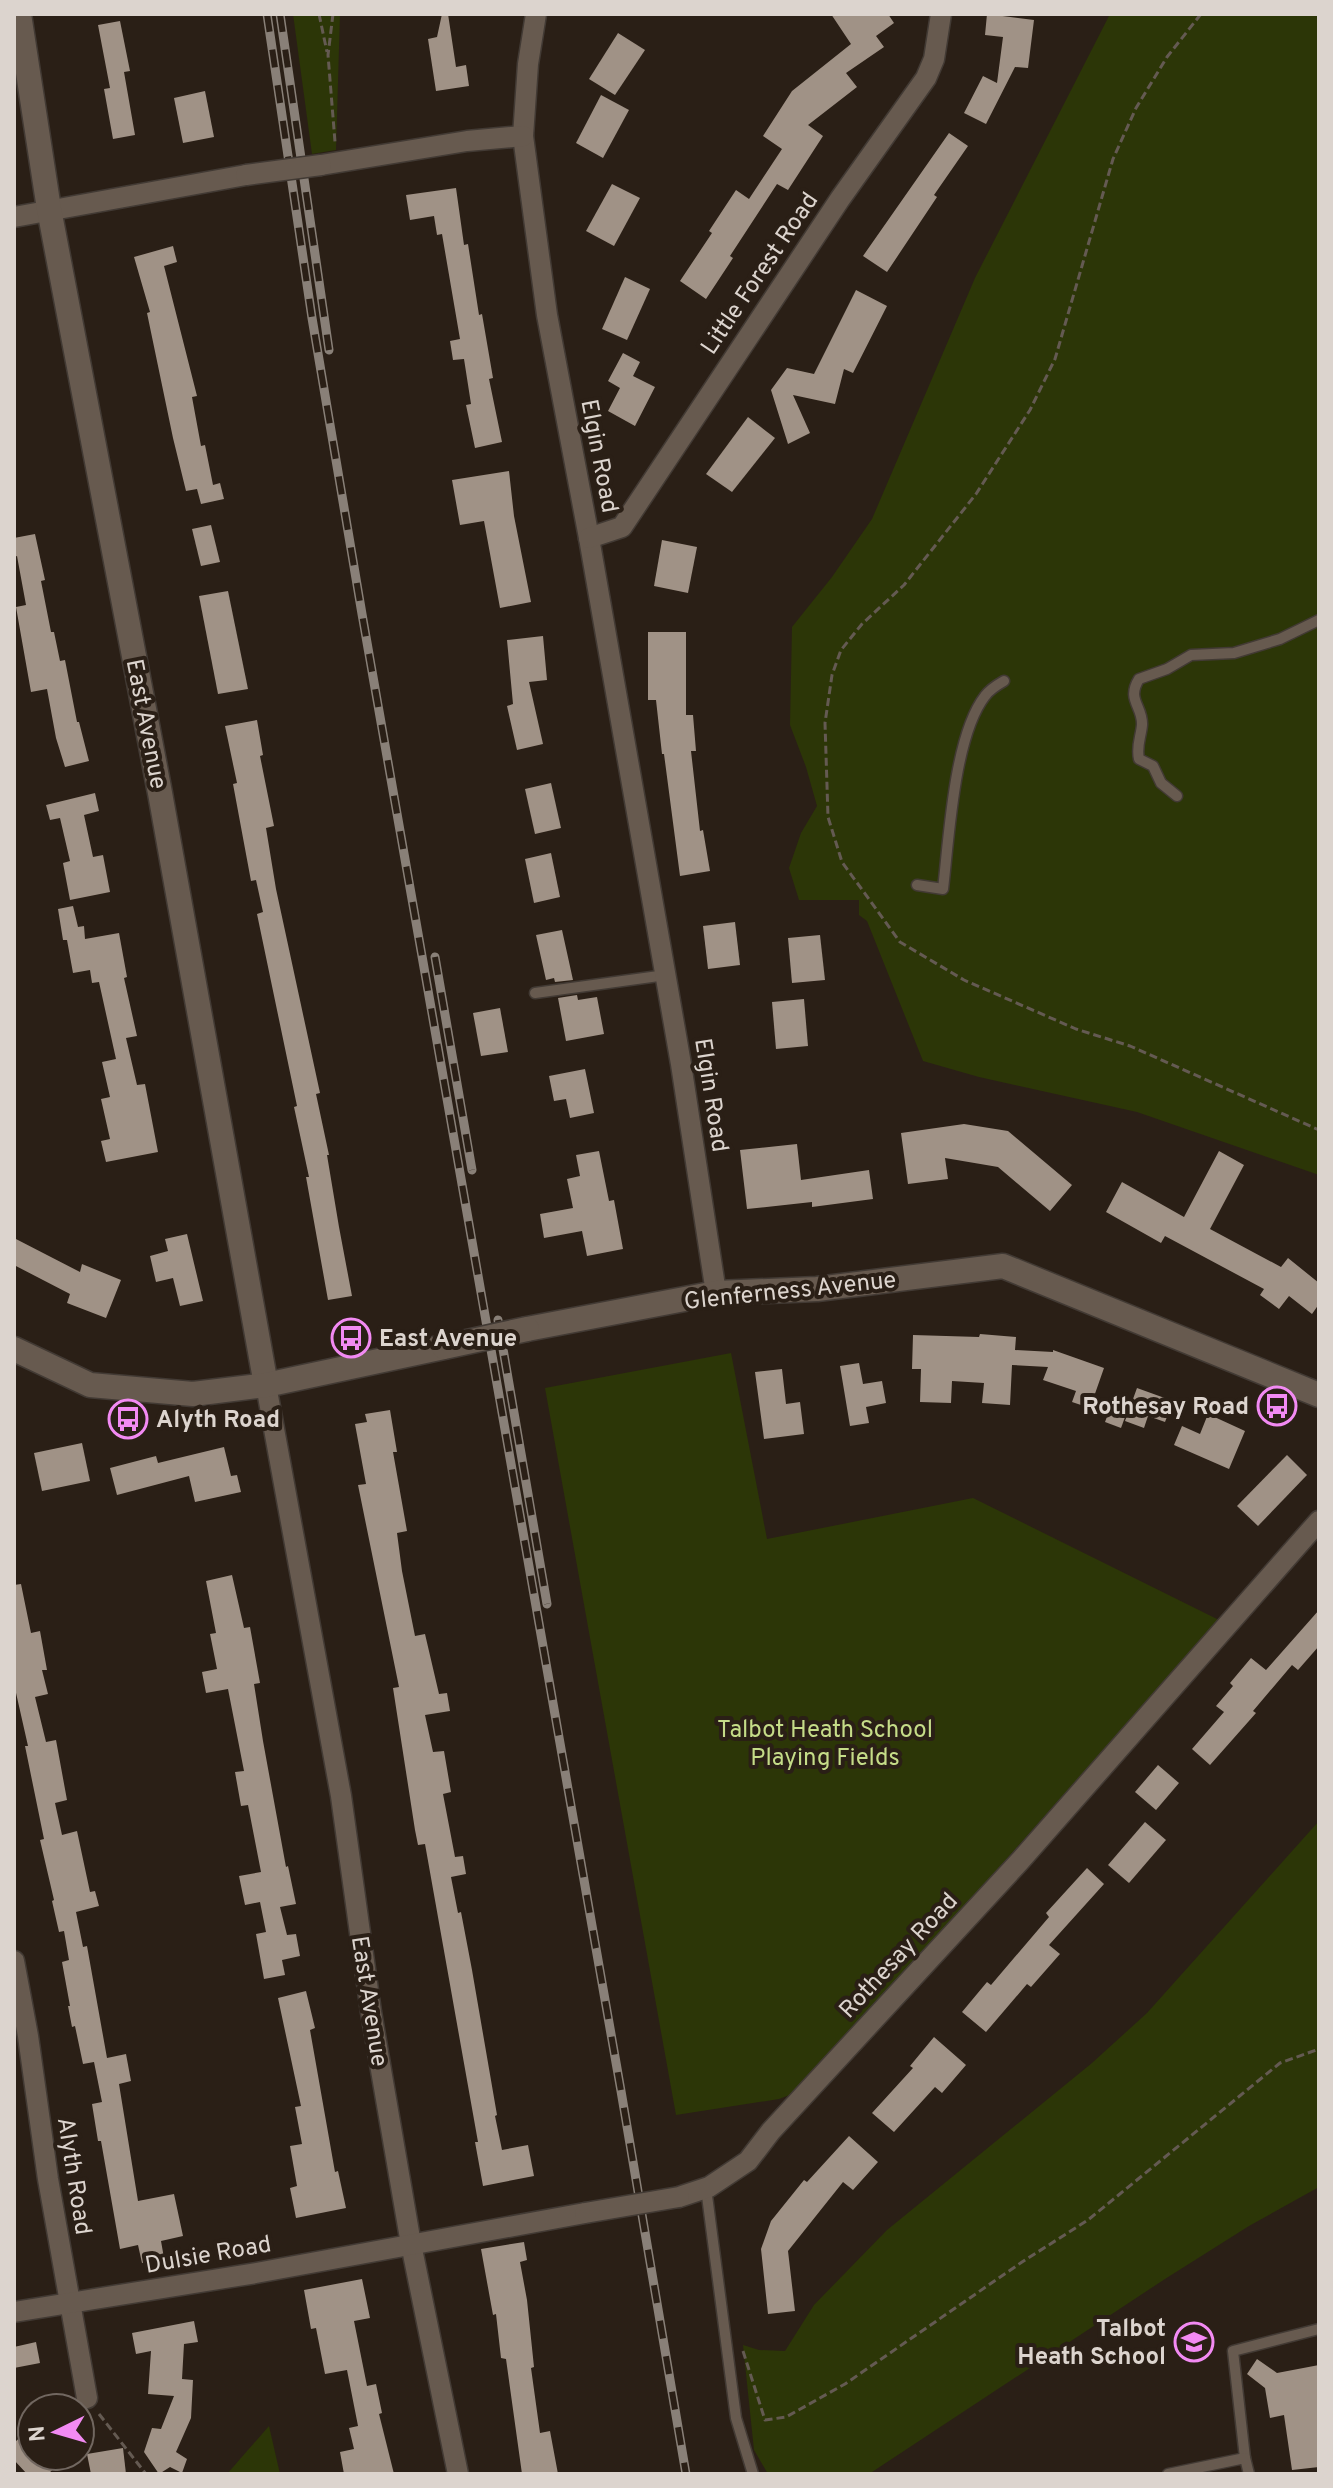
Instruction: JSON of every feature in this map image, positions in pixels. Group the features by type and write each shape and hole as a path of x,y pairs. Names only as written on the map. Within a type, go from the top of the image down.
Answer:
{"street":[{"name":"East Avenue","path":"19,14 49,209 160,793 341,1796 371,2012 411,2244 458,2474"},
{"path":"14,217 246,175 467,141 523,136 528,64 536,14"},
{"name":"Little Forest Road","path":"589,538 622,527 840,199 926,78 936,50 941,14"},
{"name":"Elgin Road","path":"523,136 547,315 684,1079 716,1293"},
{"name":"Glenferness Avenue","path":"14,1349 90,1385 193,1394 266,1385 527,1329 716,1293 817,1289 1003,1266 1319,1395"},
{"name":"Rothesay Road","path":"411,2244 679,2197 706,2188 748,2161 771,2131 1020,1861 1319,1521"},
{"name":"Alyth Road","path":"14,1961 21,2037 86,2392"},
{"name":"Dulsie Road","path":"14,2312 256,2273 411,2244"}],"lane":[{"path":"1177,796 1161,783 1153,766 1139,759 1142,720 1133,692 1139,679 1167,669 1191,655 1234,653 1280,639 1319,620"},
{"path":"917,885 943,889 957,776 967,737 984,697 1004,681"},
{"path":"535,993 666,975"},
{"path":"706,2188 736,2418 753,2474"},
{"path":"1249,2474 1233,2351 1319,2329"},
{"path":"1168,2474 1245,2458"}],"path":[{"path":"319,14 328,55"},
{"path":"329,164 328,55 333,14"},
{"path":"1201,14 1167,57 1113,159 1055,359 1030,410 976,494 904,585 862,624 841,650 832,675 825,723 828,817 842,862 900,942 964,980 1076,1029 1130,1046 1319,1130"},
{"path":"743,2351 765,2420 786,2417 845,2384 1088,2220 1280,2063 1319,2049"},
{"path":"96,2410 146,2474"}],"green space":[{"path":"293,14 340,14 336,150 312,154"},
{"path":"1110,14 1319,14 1319,1175 1137,1112 979,1077 923,1061 867,921 859,915 859,900 799,900 789,868 801,833 817,806 790,725 792,627 872,519 975,278"},
{"name":"Talbot Heath School Playing Fields","path":"731,1353 767,1539 973,1498 1219,1620 800,2091 779,2099 676,2115 545,1388"},
{"path":"1319,1821 1319,2187 1249,2226 1165,2279 869,2474 768,2474 754,2450 743,2345 759,2350 785,2351 814,2305 887,2230 1092,2063 1147,2013"},
{"path":"269,2426 280,2474 227,2474"}],"building":[{"path":"442,14 448,14 456,67 466,65 469,86 436,91 428,39 437,37"},
{"path":"831,14 888,14 894,23 876,36 884,47 846,73 857,87 808,125 823,136 788,190 777,184 706,299 680,281 736,190 749,199 782,149 763,136 792,91 851,44"},
{"path":"987,14 1034,20 1028,68 1015,67 986,124 964,113 983,76 997,83 1003,37 985,35"},
{"path":"120,21 130,71 124,72 135,135 113,139 104,89 110,88 98,25"},
{"path":"618,33 645,50 615,95 589,79"},
{"path":"205,91 214,137 183,143 174,98"},
{"path":"601,95 629,110 603,158 576,143"},
{"path":"949,133 968,146 887,272 863,256"},
{"path":"612,184 640,198 614,246 586,231"},
{"path":"456,188 464,245 468,244 479,315 482,314 493,378 489,379 502,442 475,448 466,405 471,404 464,359 453,360 450,341 460,339 442,234 437,235 434,216 410,220 406,195"},
{"path":"173,246 177,262 164,266 197,396 192,397 201,446 205,445 213,485 220,483 224,499 201,504 197,489 186,491 147,313 150,312 134,257"},
{"path":"625,277 650,289 627,340 602,329"},
{"path":"856,290 887,306 853,373 844,369 835,404 793,395 810,433 788,444 771,390 787,368 814,374"},
{"path":"623,353 640,362 633,376 655,387 635,426 608,411 620,388 608,381"},
{"path":"748,417 775,438 732,492 706,474"},
{"path":"509,471 514,516 531,602 500,608 484,521 460,525 452,480"},
{"path":"211,525 220,562 201,566 192,529"},
{"path":"35,534 45,580 41,581 51,632 54,632 60,661 65,660 77,722 89,761 65,767 47,689 31,692 16,607 26,605 17,556 14,557 14,538"},
{"path":"662,540 697,547 688,593 654,586"},
{"path":"228,591 248,689 218,694 199,596"},
{"path":"648,632 686,632 686,715 693,715 696,751 691,751 700,831 703,830 710,871 680,876 656,700 648,700"},
{"path":"543,636 547,680 529,682 543,744 517,750 507,706 513,704 507,640"},
{"path":"257,720 263,755 260,756 274,826 266,828 276,889 320,1093 316,1094 352,1296 328,1300 306,1177 309,1177 294,1107 297,1106 257,914 263,912 256,880 251,881 233,784 237,783 225,726"},
{"path":"551,783 561,828 535,834 525,789"},
{"path":"95,793 99,811 84,815 93,857 103,855 110,892 70,900 63,863 70,861 60,818 50,820 46,805"},
{"path":"551,853 560,897 534,903 525,859"},
{"path":"73,906 78,927 84,926 85,939 119,933 127,977 124,978 137,1036 126,1038 137,1085 145,1084 158,1152 106,1162 101,1141 110,1139 101,1099 110,1097 102,1062 116,1059 99,982 92,983 90,970 73,973 67,940 63,940 58,909"},
{"path":"735,922 740,965 708,969 703,926"},
{"path":"562,930 573,980 546,980 536,935"},
{"path":"820,935 825,980 792,983 788,938"},
{"path":"577,995 578,1000 597,997 604,1034 566,1041 558,998"},
{"path":"804,999 808,1046 776,1049 772,1002"},
{"path":"500,1008 508,1052 481,1056 473,1013"},
{"path":"585,1069 594,1113 570,1118 566,1099 554,1101 549,1076"},
{"path":"964,1124 1008,1131 1072,1185 1050,1211 998,1167 945,1158 948,1179 908,1184 901,1133"},
{"path":"797,1144 801,1180 869,1170 873,1199 812,1207 812,1202 747,1209 740,1150"},
{"path":"599,1151 609,1201 614,1200 623,1249 587,1256 582,1231 544,1238 540,1214 573,1208 567,1179 580,1176 576,1155"},
{"path":"1219,1151 1244,1165 1210,1229 1281,1267 1288,1258 1319,1283 1319,1304 1312,1314 1289,1296 1279,1309 1260,1295 1264,1289 1165,1236 1161,1243 1106,1212 1122,1182 1184,1217"},
{"path":"187,1234 203,1301 180,1306 173,1278 156,1282 150,1256 168,1251 165,1239"},
{"path":"14,1238 80,1272 82,1264 121,1280 106,1318 67,1303 70,1294 14,1265"},
{"path":"980,1334 1016,1337 1015,1350 1053,1350 1104,1368 1090,1408 1072,1402 1076,1391 1043,1380 1048,1367 1012,1365 1010,1405 982,1403 984,1383 952,1381 951,1403 920,1402 921,1369 912,1369 913,1335 979,1337"},
{"path":"859,1363 863,1384 882,1381 886,1403 866,1407 869,1423 850,1426 840,1366"},
{"path":"782,1369 786,1404 800,1402 804,1434 764,1439 755,1372"},
{"path":"1137,1388 1173,1401 1165,1422 1148,1416 1144,1428 1125,1421"},
{"path":"1112,1403 1128,1409 1121,1428 1105,1422"},
{"path":"390,1410 397,1452 393,1452 407,1531 397,1533 402,1571 415,1636 425,1634 439,1694 447,1693 450,1711 425,1715 433,1752 444,1751 451,1792 443,1794 455,1857 463,1856 466,1874 451,1877 472,1970 495,2116 502,2150 528,2145 534,2176 483,2186 475,2142 478,2142 425,1844 418,1845 415,1830 393,1688 399,1687 358,1485 366,1484 355,1424 367,1422 365,1414"},
{"path":"1208,1414 1245,1431 1229,1469 1174,1445 1182,1426 1200,1434"},
{"path":"82,1443 90,1481 42,1491 34,1453"},
{"path":"224,1447 231,1476 237,1475 241,1492 195,1502 189,1476 117,1495 110,1468 156,1456 158,1463"},
{"path":"1287,1455 1307,1475 1258,1526 1237,1506"},
{"path":"232,1575 244,1628 250,1627 260,1683 254,1684 263,1741 286,1867 296,1904 280,1907 287,1935 296,1934 300,1956 282,1960 285,1975 264,1979 256,1934 266,1932 260,1902 245,1905 239,1876 261,1872 248,1805 241,1806 235,1772 244,1771 228,1689 206,1693 202,1672 217,1669 210,1634 216,1633 206,1581"},
{"path":"21,1584 31,1633 40,1631 47,1670 42,1670 48,1694 35,1697 46,1742 56,1740 67,1800 55,1803 62,1835 77,1831 90,1892 95,1891 99,1906 76,1912 83,1947 87,1946 107,2058 126,2054 131,2081 119,2084 138,2201 174,2194 183,2236 161,2241 164,2258 142,2263 138,2245 120,2249 92,2104 102,2102 94,2062 83,2064 68,2006 62,1962 69,1960 64,1931 59,1932 52,1901 40,1840 44,1839 25,1746 28,1746 14,1684 14,1585"},
{"path":"1319,1610 1319,1646 1298,1670 1292,1665 1253,1711 1256,1713 1210,1765 1192,1749 1224,1712 1216,1706 1233,1686 1230,1683 1251,1658 1266,1670"},
{"path":"1158,1765 1179,1783 1156,1810 1135,1792"},
{"path":"1145,1822 1166,1840 1129,1883 1108,1865"},
{"path":"1087,1868 1104,1884 1049,1945 1060,1954 1031,1987 1027,1984 986,2032 962,2012 987,1982 991,1985 1049,1917 1046,1913"},
{"path":"306,1991 315,2028 310,2030 335,2172 338,2171 346,2208 296,2218 290,2188 297,2186 290,2146 302,2144 295,2107 301,2106 278,1998"},
{"path":"934,2037 966,2065 942,2093 935,2087 894,2132 872,2113 913,2068 910,2066"},
{"path":"849,2136 878,2162 853,2190 843,2182 788,2251 795,2311 768,2314 761,2249 771,2221 804,2180 807,2182"},
{"path":"524,2242 527,2260 520,2262 527,2300 534,2367 531,2368 540,2433 550,2431 558,2474 522,2474 506,2359 501,2358 496,2314 493,2315 481,2249"},
{"path":"362,2279 370,2318 354,2321 367,2386 376,2384 382,2413 379,2414 394,2474 344,2474 340,2452 354,2449 349,2428 358,2426 347,2370 325,2374 316,2328 311,2329 304,2290"},
{"path":"194,2321 198,2342 184,2344 182,2379 193,2380 191,2418 176,2452 187,2459 182,2473 170,2467 159,2474 144,2452 152,2428 161,2429 174,2396 148,2394 151,2351 136,2354 132,2333"},
{"path":"36,2342 40,2363 14,2368 14,2347"},
{"path":"1257,2359 1277,2373 1319,2365 1319,2467 1292,2470 1284,2415 1270,2418 1265,2388 1247,2374"},
{"path":"123,2448 126,2474 91,2474 96,2472 96,2452"},
{"path":"25,2472 50,2472 48,2474"}],"railway":[{"path":"267,14 312,318 362,614 686,2474"},
{"path":"280,14 329,350"},
{"path":"435,957 472,1170"},
{"path":"498,1320 547,1604"}],"place":[{"name":"East Avenue","path":"351,1338"},
{"name":"Rothesay Road","path":"1277,1406"},
{"name":"Alyth Road","path":"128,1419"},
{"name":"Talbot Heath School","path":"1194,2342"}]}
